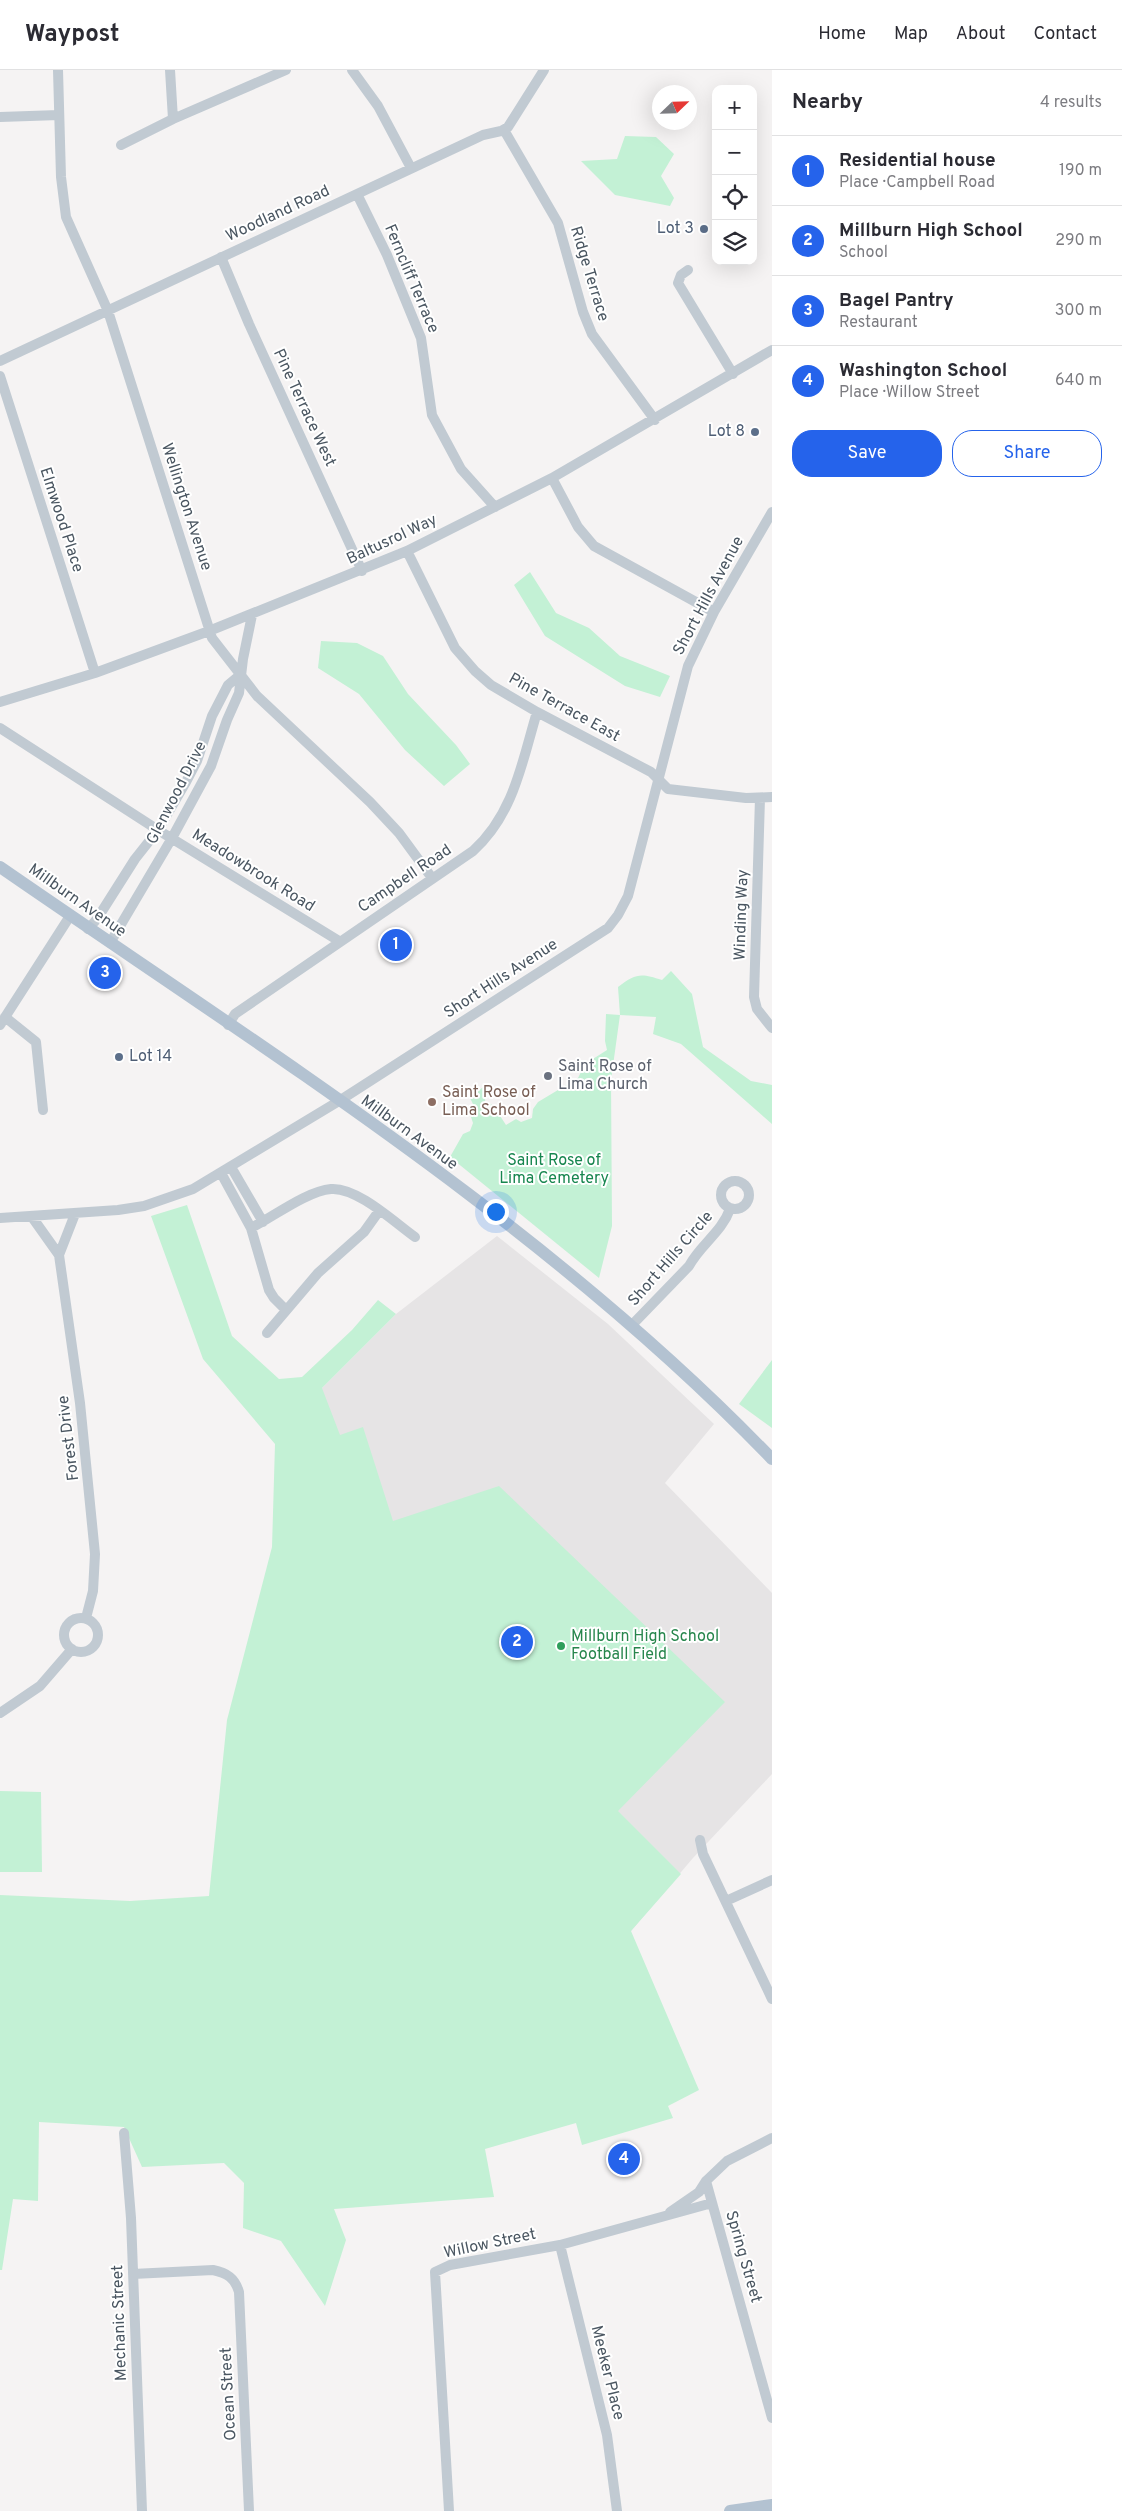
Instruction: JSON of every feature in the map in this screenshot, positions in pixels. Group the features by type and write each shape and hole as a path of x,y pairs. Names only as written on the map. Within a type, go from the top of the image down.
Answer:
{"main road":[{"name":"Millburn Avenue","path":"0,867 338,1101 495,1216 631,1326 732,1418 772,1459"},
{"path":"730,2511 772,2505"}],"street":[{"name":"Wellington Avenue","path":"58,70 61,176 66,217 108,311 212,638 257,696 370,802 399,833 432,878"},
{"path":"170,70 173,119"},
{"path":"121,145 173,119 286,70"},
{"path":"352,70 378,106 411,168"},
{"path":"504,130 514,120 544,70"},
{"path":"0,118 59,115"},
{"name":"Woodland Road","path":"0,361 483,135 504,130"},
{"name":"Ridge Terrace","path":"504,130 558,223 583,312 592,334 655,420"},
{"name":"Ferncliff Terrace","path":"357,194 387,255 422,338 432,415 444,442 461,470 495,507"},
{"name":"Pine Terrace West","path":"221,257 249,324 362,571"},
{"path":"688,270 681,275 678,284 732,374"},
{"name":"Baltusrol Way","path":"0,702 95,673 209,631 362,571 407,551 552,478 655,420 772,350"},
{"name":"Elmwood Place","path":"0,376 95,673"},
{"path":"552,478 578,527 594,546 714,612"},
{"name":"Short Hills Avenue","path":"0,1218 75,1214 144,1206 174,1197 221,1173 338,1101 597,936 613,922 628,896 688,666 714,612 772,512"},
{"name":"Pine Terrace East","path":"407,551 455,648 491,685 537,712 652,772 668,789 760,798 772,797"},
{"path":"240,675 252,615"},
{"name":"Glenwood Drive","path":"88,929 97,919 135,859 158,830 197,761 212,716 228,685 240,675"},
{"name":"Glenwood Drive","path":"110,943 172,838 213,760 226,720 239,693 240,675"},
{"name":"Campbell Road","path":"228,1025 235,1014 473,851 488,838 512,798 537,712"},
{"name":"Meadowbrook Road","path":"0,728 158,830 339,941"},
{"name":"Winding Way","path":"760,798 754,997 757,1009 772,1028"},
{"path":"42,1110 36,1042 3,1021 70,916"},
{"path":"231,1167 262,1222"},
{"path":"221,1173 251,1228 269,1290 286,1310"},
{"path":"251,1228 310,1196 331,1189 356,1195 415,1237"},
{"name":"Short Hills Circle","path":"631,1326 689,1266 694,1256 726,1219 730,1208"},
{"path":"267,1333 327,1264 364,1232 379,1211"},
{"name":"Forest Drive","path":"59,1255 75,1214"},
{"name":"Forest Drive","path":"32,1217 59,1255 80,1403 94,1539 93,1591 86,1618"},
{"path":"86,1618 95,1624 98,1639 87,1651 72,1649 66,1641 65,1629 75,1619 86,1618"},
{"path":"0,1713 40,1686 72,1649"},
{"path":"700,1840 703,1854 772,1999"},
{"path":"726,1901 772,1880"},
{"name":"Mechanic Street","path":"124,2133 133,2274 142,2511"},
{"path":"706,2181 710,2174 727,2161 772,2138"},
{"name":"Spring Street","path":"706,2181 772,2418"},
{"name":"Willow Street","path":"667,2214 699,2192 706,2181"},
{"name":"Willow Street","path":"449,2511 435,2272 450,2265 560,2245 712,2203"},
{"name":"Meeker Place","path":"560,2245 607,2435 616,2511"},
{"name":"Ocean Street","path":"133,2274 213,2270 224,2272 232,2278 239,2292 249,2511"}],"shaded area":[{"path":"497,1236 608,1324 714,1424 665,1483 772,1593 772,1774 693,1858 631,1931 279,1602 322,1388 396,1314"}],"green space":[{"path":"625,136 656,137 674,154 661,176 674,198 670,206 615,195 581,161 617,159"},
{"path":"530,572 556,613 589,628 620,656 670,676 660,697 625,686 545,636 514,585"},
{"path":"321,641 357,643 383,656 408,694 456,745 470,764 444,786 405,750 359,694 318,668"},
{"path":"671,971 692,994 703,1047 751,1081 772,1085 772,1124 681,1044 653,1034 656,1017 620,1015 618,987 634,977 644,975 662,980"},
{"name":"Saint Rose of Lima Cemetery","path":"606,1014 620,1015 611,1080 612,1226 599,1278 450,1157 463,1134 470,1131 473,1123 471,1117 477,1112 470,1098 483,1087 486,1091 483,1094 486,1103 493,1105 506,1125 516,1119 521,1122 532,1118 533,1109 538,1102 578,1078 585,1064 607,1050 605,1041"},
{"path":"187,1205 232,1336 279,1379 302,1377 352,1330 378,1300 396,1314 322,1388 340,1435 363,1427 393,1521 499,1486 725,1702 618,1811 681,1874 631,1931 699,2090 668,2106 673,2118 582,2145 576,2123 485,2149 494,2197 334,2209 346,2240 325,2306 281,2241 243,2228 244,2183 224,2163 142,2167 124,2127 39,2122 38,2201 13,2199 2,2270 0,2270 0,1895 130,1901 209,1896 227,1720 272,1547 275,1444 203,1359 151,1216"},
{"path":"772,1360 772,1428 739,1404"},
{"path":"0,1791 41,1792 42,1872 0,1872"}],"place":[{"name":"Lot 3","path":"704,229"},
{"name":"Lot 8","path":"755,432"},
{"name":"Residential house","path":"396,945"},
{"name":"Bagel Pantry","path":"105,973"},
{"name":"Lot 14","path":"119,1057"},
{"name":"Saint Rose of Lima Church","path":"548,1076"},
{"name":"Saint Rose of Lima School","path":"432,1102"},
{"name":"Millburn High School","path":"517,1642"},
{"name":"Millburn High School Football Field","path":"561,1646"},
{"name":"Washington School","path":"624,2159"}]}
